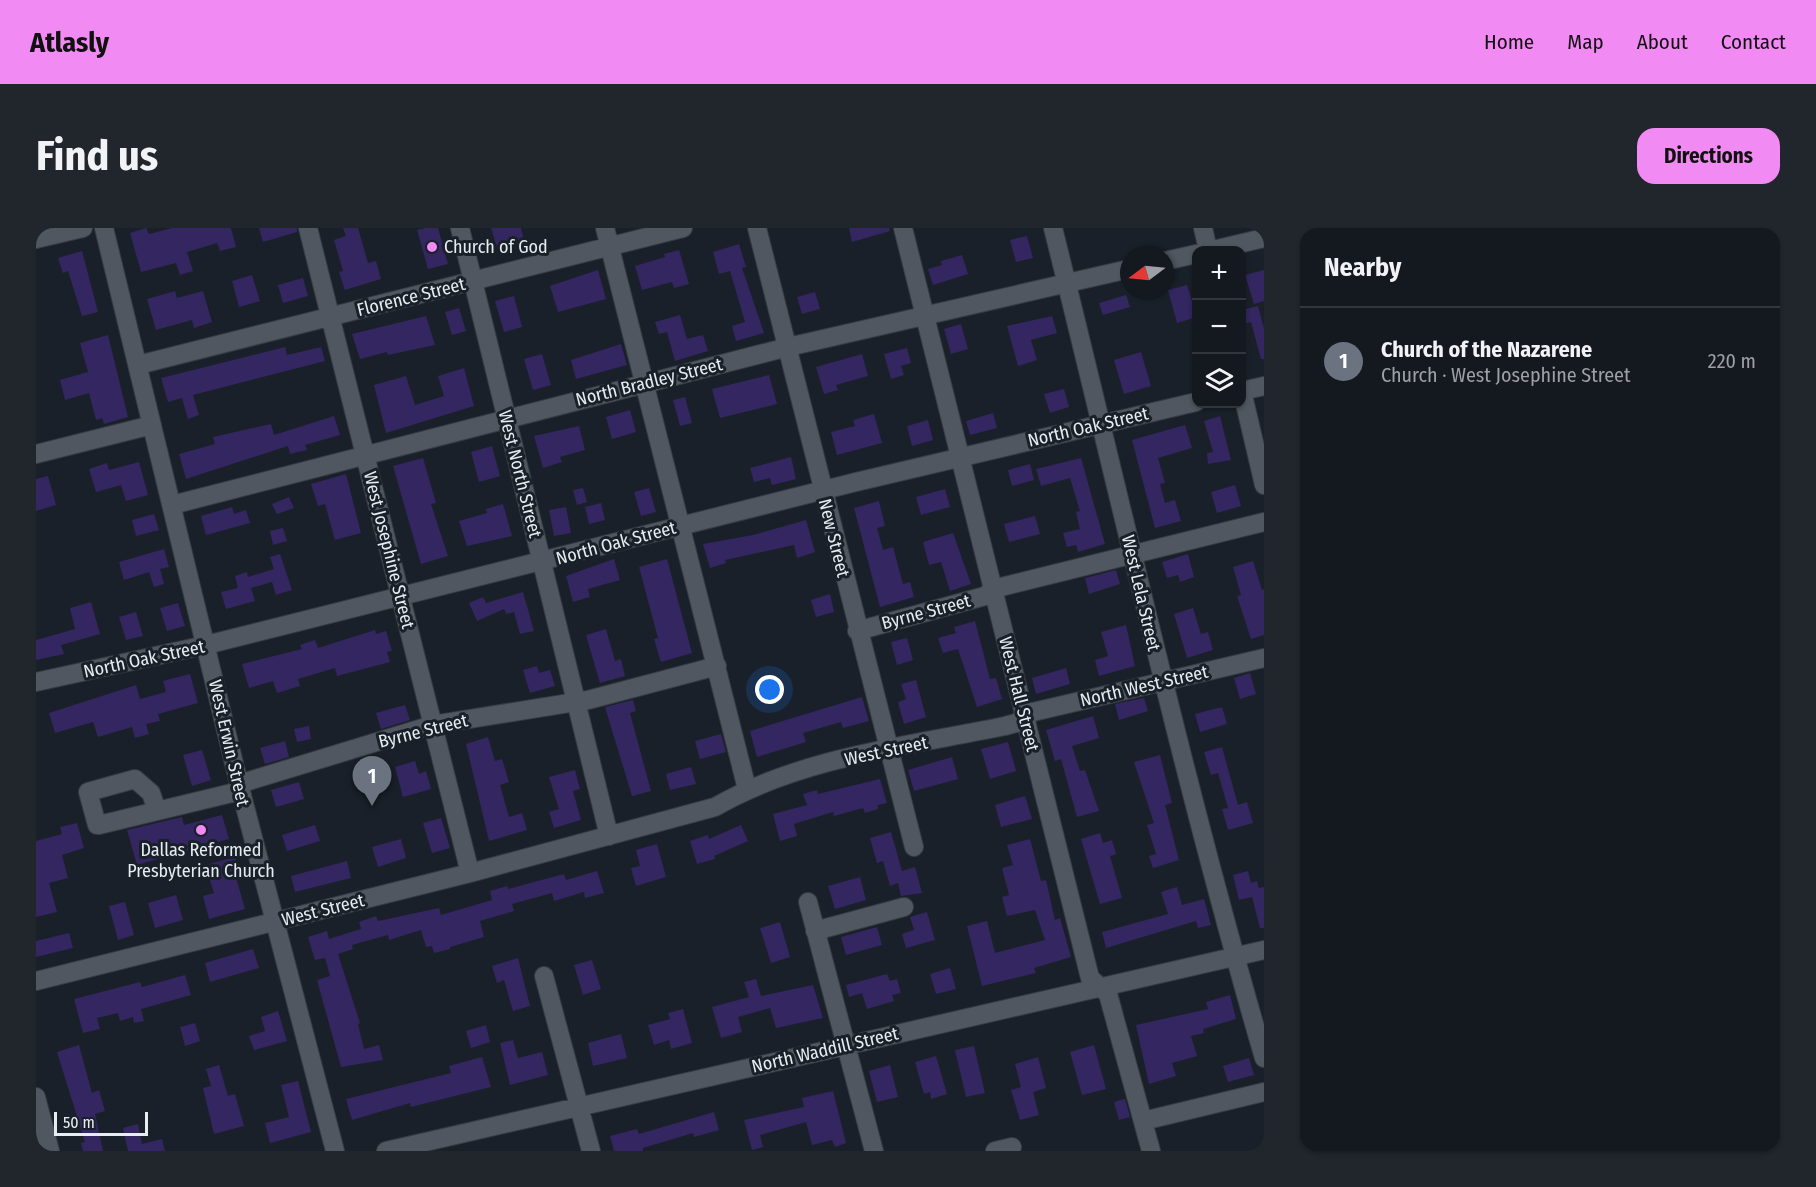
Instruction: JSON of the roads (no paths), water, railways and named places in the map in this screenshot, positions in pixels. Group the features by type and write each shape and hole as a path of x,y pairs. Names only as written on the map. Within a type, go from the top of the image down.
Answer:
{"street":[{"path":"36,239 83,228"},
{"name":"West Erwin Street","path":"104,228 239,788 335,1151"},
{"name":"West Josephine Street","path":"308,228 470,873"},
{"name":"West North Street","path":"460,228 543,562 575,702"},
{"path":"605,228 747,789"},
{"name":"Florence Street","path":"138,365 683,228"},
{"name":"New Street","path":"757,228 857,631 914,847"},
{"name":"West Hall Street","path":"903,228 1090,978 1108,994 1151,1151"},
{"name":"West Lela Street","path":"1053,228 1162,681 1234,956 1264,1058"},
{"path":"1203,228 1207,246"},
{"path":"1230,246 1264,238"},
{"path":"1174,259 1192,255"},
{"name":"North Bradley Street","path":"172,505 365,453 788,347 924,314 1120,271"},
{"path":"1246,390 1264,386"},
{"name":"North Oak Street","path":"36,682 206,645 543,562 682,525 1192,403"},
{"path":"1246,408 1264,485"},
{"path":"36,454 152,425"},
{"name":"Byrne Street","path":"857,631 985,596 993,589 1264,522"},
{"name":"North West Street","path":"1025,718 1033,712 1264,658"},
{"path":"609,836 575,702 717,666"},
{"name":"Byrne Street","path":"157,811 239,788 432,725 575,702"},
{"name":"West Street","path":"36,981 470,873 715,807 747,789 811,768 1005,726 1025,718"},
{"path":"807,902 874,1151"},
{"path":"815,931 904,907"},
{"name":"North Waddill Street","path":"386,1151 1264,950"},
{"path":"544,976 591,1151"},
{"path":"1143,1121 1264,1092"},
{"path":"36,1098 50,1151"}],"place":[{"name":"Church of God","path":"432,247"},
{"name":"Church of the Nazarene","path":"372,806"},
{"name":"Dallas Reformed Presbyterian Church","path":"201,830"}]}
